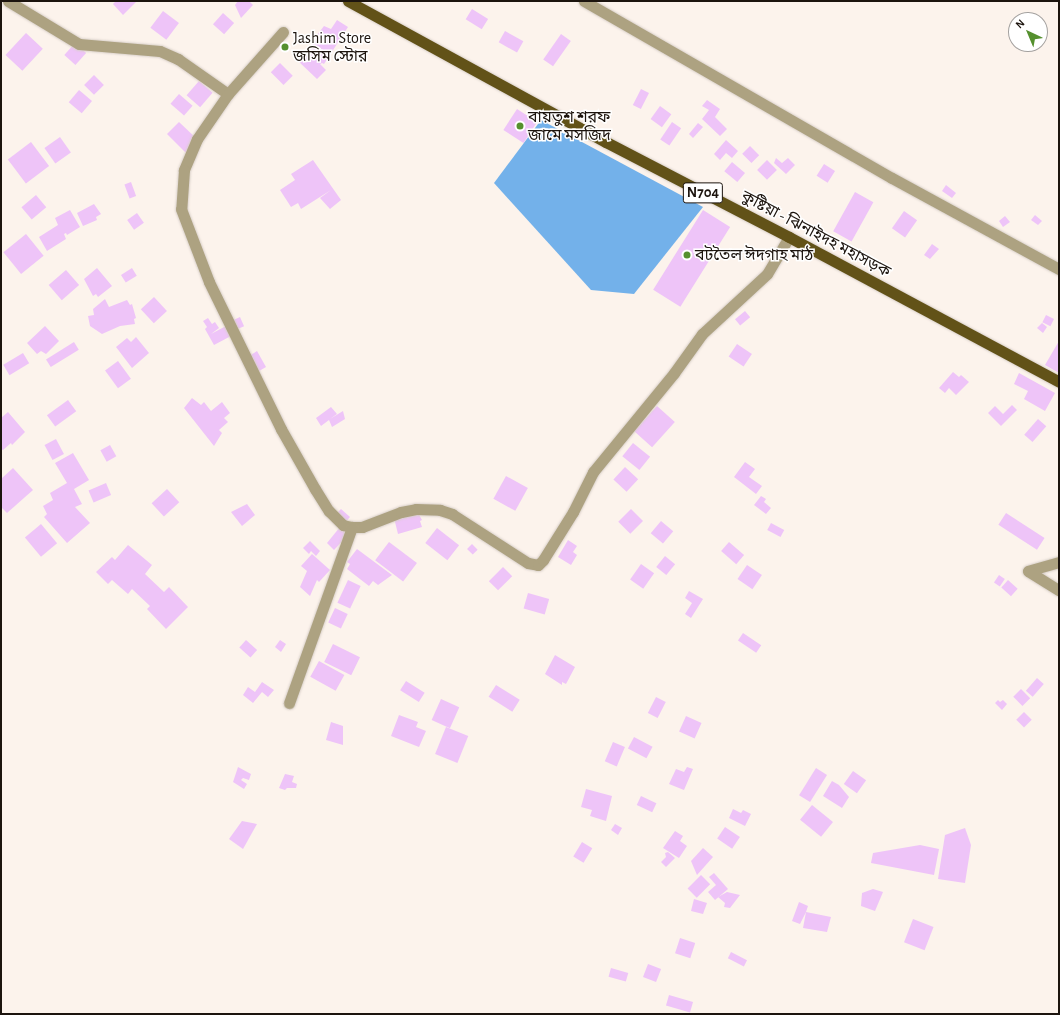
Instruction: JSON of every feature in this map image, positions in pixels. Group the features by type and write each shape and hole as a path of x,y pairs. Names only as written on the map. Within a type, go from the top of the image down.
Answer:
{"highway":[{"name":"কুষ্টিয়া - ঝিনাইদহ মহাসড়ক","path":"348,1 606,142 789,237 1059,382"}],"street":[{"path":"8,1 79,44 160,51 178,59 228,94"},
{"path":"584,1 892,178 1059,269"},
{"path":"283,32 228,94 193,147 184,170 182,209 209,282 281,429 315,489 330,512 343,525 362,527 401,512 416,509 440,510 452,514 528,563 538,565 543,560 573,512 593,472 674,373 702,334 767,274 789,237"},
{"path":"289,703 352,527"},
{"path":"1059,562 1028,571 1059,590"}],"water":[{"path":"541,120 703,207 634,294 591,290 494,183"}],"building":[{"path":"116,1 137,1 123,15 113,4"},
{"path":"238,1 249,1 253,5 241,18 235,5"},
{"path":"472,9 488,19 482,29 466,19"},
{"path":"163,11 179,23 166,40 150,28"},
{"path":"223,13 234,23 224,34 213,24"},
{"path":"337,20 348,27 324,64 320,64 326,70 317,79 297,60 319,37 317,35 324,26 331,29"},
{"path":"505,31 523,41 517,53 499,42"},
{"path":"26,33 43,49 22,71 6,55"},
{"path":"561,34 571,41 553,66 543,59"},
{"path":"75,43 86,53 75,65 64,55"},
{"path":"280,63 293,76 284,85 271,72"},
{"path":"94,75 104,85 94,95 84,85"},
{"path":"199,81 213,93 200,107 187,95"},
{"path":"641,89 649,93 641,109 633,105"},
{"path":"79,90 92,101 82,113 69,102"},
{"path":"179,94 193,106 184,116 170,104"},
{"path":"707,100 720,109 715,117 727,129 720,136 702,119 709,110 702,106"},
{"path":"660,106 671,114 662,127 651,119"},
{"name":"বায়তুশ শরফ জামে মসজিদ","path":"517,109 537,122 524,143 503,130"},
{"path":"179,122 197,139 189,156 167,134"},
{"path":"672,122 681,128 669,146 660,139"},
{"path":"698,123 703,127 693,138 689,134"},
{"path":"60,137 71,153 55,163 44,148"},
{"path":"726,140 738,151 732,158 726,153 720,160 714,154"},
{"path":"31,142 49,166 26,183 8,159"},
{"path":"750,146 759,155 751,163 742,154"},
{"path":"776,158 782,163 788,158 795,165 786,174 774,163"},
{"path":"313,160 341,200 330,209 320,198 331,190 301,209 298,203 291,207 280,190 295,180 291,174"},
{"path":"767,160 777,170 767,180 757,170"},
{"path":"732,162 745,173 737,182 724,171"},
{"path":"824,164 835,171 828,183 817,176"},
{"path":"131,182 136,196 130,198 124,184"},
{"path":"946,185 956,193 952,198 942,191"},
{"path":"855,192 873,202 852,242 833,231"},
{"path":"36,195 46,207 32,219 21,207"},
{"path":"94,204 101,214 96,217 97,220 83,226 77,213"},
{"path":"70,210 80,227 67,235 66,233 64,234 66,239 47,251 39,237 58,225 55,218"},
{"name":"বটতৈল ঈদগাহ মাঠ","path":"703,210 730,227 680,307 653,290"},
{"path":"904,211 917,220 905,237 892,228"},
{"path":"137,213 144,223 134,230 127,220"},
{"path":"1035,215 1042,221 1038,225 1031,220"},
{"path":"1005,216 1010,222 1003,227 999,221"},
{"path":"26,234 44,256 21,274 3,252"},
{"path":"932,244 939,249 930,259 924,255"},
{"path":"97,268 112,286 98,297 96,294 93,296 84,279"},
{"path":"132,268 137,276 126,283 121,275"},
{"path":"66,270 79,285 62,300 49,285"},
{"path":"154,297 167,311 154,323 141,309"},
{"path":"105,299 109,307 127,300 130,305 132,304 136,318 134,319 135,324 120,326 102,334 90,326 88,316 94,315 93,309"},
{"path":"745,311 750,317 740,325 735,319"},
{"path":"1046,315 1054,319 1050,326 1042,322"},
{"path":"240,317 244,326 236,330 232,321"},
{"path":"208,318 212,324 215,322 219,328 211,334 226,326 231,336 214,345 205,329 207,327 203,321"},
{"path":"1042,323 1047,327 1043,333 1037,328"},
{"path":"45,326 59,341 46,354 41,351 37,354 27,343"},
{"path":"136,337 149,353 132,368 116,347 127,338 131,342"},
{"path":"1059,341 1059,373 1045,365"},
{"path":"74,342 79,350 51,367 46,359"},
{"path":"737,344 752,354 744,367 729,356"},
{"path":"257,351 266,367 254,374 249,356"},
{"path":"23,353 29,363 9,375 3,365"},
{"path":"118,361 131,379 118,388 105,370"},
{"path":"953,372 959,377 961,375 969,382 956,395 949,388 945,393 939,388"},
{"path":"1019,373 1055,393 1045,411 1024,399 1028,391 1014,384"},
{"path":"192,398 201,405 204,402 211,411 222,402 230,413 224,418 228,422 219,430 222,433 214,446 184,408"},
{"path":"68,400 76,411 55,427 47,415"},
{"path":"1012,405 1017,410 1001,426 988,413 995,406 1003,414"},
{"path":"657,406 675,422 652,447 634,431"},
{"path":"331,407 337,414 330,419 343,411 345,419 332,427 329,420 321,426 316,418"},
{"path":"8,412 25,432 12,445 11,443 3,450 1,449 1,418"},
{"path":"1038,419 1046,426 1033,442 1024,435"},
{"path":"56,439 64,454 53,460 45,445"},
{"path":"633,443 650,457 639,470 622,456"},
{"path":"110,445 116,456 107,462 100,450"},
{"path":"73,453 89,480 74,489 82,504 75,507 90,523 67,543 44,517 47,514 43,506 53,500 50,493 67,483 55,463"},
{"path":"745,462 755,469 749,477 762,486 756,494 734,477"},
{"path":"625,467 638,479 627,492 613,479"},
{"path":"13,468 33,490 7,513 1,507 1,479"},
{"path":"506,476 528,488 515,511 493,499"},
{"path":"106,483 111,495 94,502 89,490"},
{"path":"167,489 179,502 164,516 152,503"},
{"path":"761,496 766,499 764,502 771,508 766,514 754,505"},
{"path":"247,504 255,515 242,526 231,512"},
{"path":"341,509 350,517 343,525 337,513"},
{"path":"631,509 643,521 630,534 618,522"},
{"path":"418,513 422,520 420,521 422,527 398,534 394,518"},
{"path":"1006,513 1045,538 1037,550 998,525"},
{"path":"661,521 673,531 663,544 651,533"},
{"path":"771,523 784,530 780,537 767,530"},
{"path":"41,524 57,543 41,557 25,537"},
{"path":"340,527 348,535 334,550 327,543"},
{"path":"437,528 459,545 447,560 425,543"},
{"path":"568,540 577,546 573,552 577,555 571,565 558,557"},
{"path":"310,541 320,551 316,556 311,551 309,554 303,548"},
{"path":"389,542 417,563 403,581 375,560"},
{"path":"729,542 744,555 736,564 721,551"},
{"path":"472,544 478,550 473,555 467,549"},
{"path":"128,545 152,565 145,574 164,592 169,587 188,607 166,629 147,609 150,606 132,589 128,594 112,580 108,584 96,572 112,557 115,560"},
{"path":"357,549 392,575 378,585 373,581 369,586 347,569 350,564 347,562"},
{"path":"312,554 330,570 319,582 317,580 310,596 300,587 307,571 301,566"},
{"path":"665,556 675,564 666,575 656,567"},
{"path":"641,564 654,573 643,589 630,580"},
{"path":"747,565 762,575 752,589 737,579"},
{"path":"503,567 512,576 498,590 489,581"},
{"path":"999,575 1005,579 1000,586 994,582"},
{"path":"348,580 361,586 350,609 337,603"},
{"path":"1008,580 1018,589 1011,596 1001,587"},
{"path":"689,591 703,599 691,618 685,614 692,603 685,598"},
{"path":"528,593 549,599 545,614 524,608"},
{"path":"335,608 348,614 341,628 328,623"},
{"path":"743,633 761,645 756,653 738,640"},
{"path":"246,640 257,650 250,657 239,647"},
{"path":"280,640 286,644 281,652 275,647"},
{"path":"333,644 360,657 351,675 324,662"},
{"path":"555,655 575,667 566,684 562,682 562,685 545,674"},
{"path":"319,661 344,675 336,691 310,677"},
{"path":"1037,678 1044,684 1033,697 1026,691"},
{"path":"406,681 425,693 419,702 400,690"},
{"path":"262,682 274,690 268,697 262,692 253,703 243,695 248,687 255,692"},
{"path":"496,685 520,700 512,712 489,697"},
{"path":"1021,689 1030,698 1022,706 1013,697"},
{"path":"656,697 666,702 658,718 648,713"},
{"path":"441,699 459,707 450,728 432,720"},
{"path":"998,700 1000,702 1003,700 1007,704 1002,710 995,703"},
{"path":"1024,712 1032,720 1024,728 1016,720"},
{"path":"399,715 418,722 416,727 426,731 419,747 391,736"},
{"path":"686,716 702,723 695,738 679,732"},
{"path":"331,722 343,726 343,745 326,740"},
{"path":"446,727 468,736 457,763 435,754"},
{"path":"634,737 653,747 646,758 628,748"},
{"path":"613,742 625,747 617,766 605,761"},
{"path":"238,767 251,774 249,780 243,778 241,780 247,784 244,789 233,782"},
{"path":"687,767 693,769 684,790 669,784 676,769 684,772"},
{"path":"816,768 827,775 810,802 799,795"},
{"path":"853,771 866,780 857,793 844,784"},
{"path":"285,774 294,776 292,782 297,784 296,788 287,788 285,790 279,788"},
{"path":"832,781 839,785 849,797 842,808 823,796"},
{"path":"586,789 612,796 606,821 590,816 592,810 581,807"},
{"path":"641,796 656,803 652,812 637,805"},
{"path":"812,805 833,822 821,837 800,820"},
{"path":"733,809 741,813 743,810 751,814 745,826 729,818"},
{"path":"242,821 257,824 243,849 229,839"},
{"path":"615,824 622,828 618,835 611,830"},
{"path":"725,827 740,837 732,849 717,839"},
{"path":"965,828 971,845 965,883 938,879 945,835"},
{"path":"675,831 683,836 680,841 687,846 679,858 663,848"},
{"path":"582,842 592,848 584,863 573,857"},
{"path":"920,845 939,849 934,875 871,863 873,853"},
{"path":"703,848 713,857 697,875 691,861"},
{"path":"668,852 675,858 666,867 661,862 666,857 665,853"},
{"path":"714,873 728,889 715,900 708,892 716,885 709,877"},
{"path":"701,875 710,884 697,898 688,888"},
{"path":"873,889 883,892 875,911 861,906 862,893"},
{"path":"727,892 740,895 730,908 724,907 725,903 718,897"},
{"path":"694,899 707,903 703,914 691,911"},
{"path":"799,902 808,906 800,924 792,921"},
{"path":"806,912 831,917 827,932 803,928"},
{"path":"913,919 934,927 925,950 904,942"},
{"path":"680,938 695,943 690,958 675,953"},
{"path":"731,952 747,960 744,966 728,958"},
{"path":"648,964 661,969 656,982 643,977"},
{"path":"611,968 628,973 626,982 609,977"},
{"path":"669,995 693,1002 690,1012 666,1006"}],"place":[{"name":"Jashim Store জসিম স্টোর","path":"285,47"},
{"name":"বায়তুশ শরফ জামে মসজিদ","path":"520,126"},
{"name":"বটতৈল ঈদগাহ মাঠ","path":"687,255"}]}
